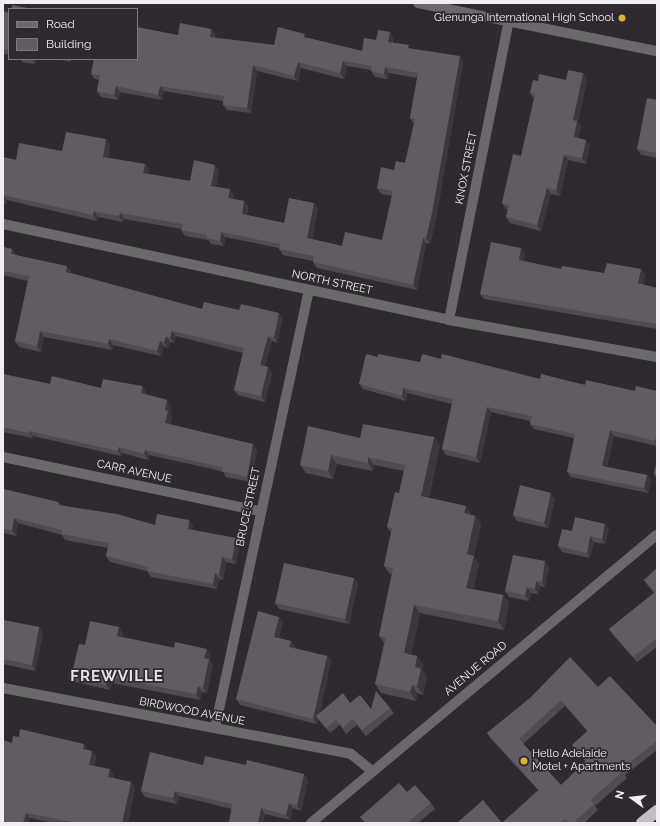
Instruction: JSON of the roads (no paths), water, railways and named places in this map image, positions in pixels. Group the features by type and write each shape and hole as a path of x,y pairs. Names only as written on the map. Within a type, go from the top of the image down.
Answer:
{"highway":[{"path":"642,823 657,811"}],"street":[{"path":"418,3 657,52"},
{"name":"KNOX STREET","path":"448,320 509,21"},
{"name":"NORTH STREET","path":"3,224 448,320 657,357"},
{"name":"BRUCE STREET","path":"215,728 260,511 309,291"},
{"name":"CARR AVENUE","path":"3,457 260,511"},
{"name":"AVENUE ROAD","path":"311,823 657,535"},
{"name":"BIRDWOOD AVENUE","path":"3,688 351,754 372,771"}],"place":[{"name":"Glenunga International High School","path":"622,18"},
{"name":"Hello Adelaide Motel + Apartments","path":"524,761"}],"district":[{"name":"FREWVILLE","path":"117,677"}]}
